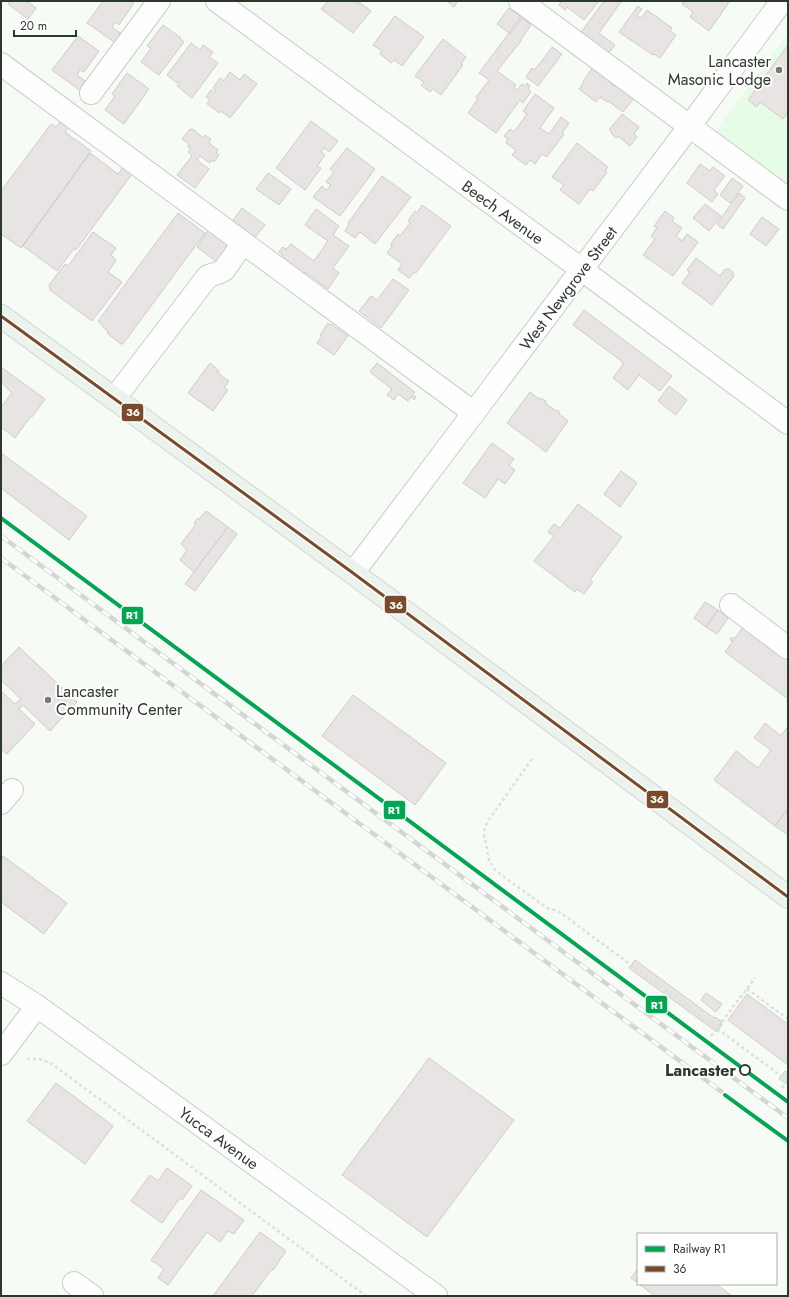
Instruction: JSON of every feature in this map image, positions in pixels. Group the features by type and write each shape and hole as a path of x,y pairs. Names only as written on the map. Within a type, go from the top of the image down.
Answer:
{"main road":[{"path":"1,316 353,574 788,897"}],"street":[{"path":"91,93 159,1"},
{"name":"Beech Avenue","path":"217,1 582,269 788,423"},
{"path":"520,1 788,200"},
{"name":"West Newgrove Street","path":"353,574 782,1"},
{"path":"1,64 474,413"},
{"path":"114,399 208,276 224,270 243,243"},
{"path":"731,606 788,648"},
{"name":"Yucca Avenue","path":"1,983 37,1006 430,1293"},
{"path":"1,1054 37,1006"},
{"path":"74,1283 92,1296"}],"path":[{"path":"532,759 485,827 484,834 488,852 488,860 496,871 547,908 558,911 788,1081 782,1088"},
{"path":"711,1036 755,978"},
{"path":"747,988 788,1019"},
{"path":"28,1059 40,1059 52,1064 366,1296"}],"shaded area":[{"path":"788,33 788,186 714,133"}],"building":[{"path":"10,1 27,1 36,8 28,19 8,4"},
{"path":"103,1 131,1 134,3 119,25 116,22 112,27 123,35 117,44 87,23"},
{"path":"328,1 354,1 358,4 359,2 371,11 353,33 321,9"},
{"path":"447,1 458,1 454,7"},
{"path":"562,1 598,2 584,20 567,7 565,10 559,5"},
{"path":"604,1 621,2 599,33 615,45 607,55 579,35"},
{"path":"685,1 730,1 709,31 690,17 693,12 682,4"},
{"path":"638,6 642,9 637,15 641,18 647,10 672,28 670,31 676,35 660,58 654,54 653,55 619,32"},
{"path":"509,8 521,17 509,33 497,24"},
{"path":"395,16 424,37 402,66 394,60 391,63 380,54 382,51 373,45"},
{"path":"522,18 531,25 521,41 497,71 516,85 514,87 517,90 522,84 525,86 527,83 530,86 528,89 531,92 523,103 520,100 496,133 468,113 478,99 476,98 477,96 489,80 479,73"},
{"path":"163,25 181,38 180,39 184,42 159,75 141,62 151,48 147,46"},
{"path":"78,36 99,51 84,72 80,70 77,75 89,84 82,92 52,70"},
{"path":"443,39 466,57 461,64 463,65 441,95 433,89 430,92 421,85 424,82 415,76"},
{"path":"191,43 200,50 203,45 213,52 209,57 218,63 192,98 177,86 180,82 178,81 177,83 167,75"},
{"name":"Lancaster Masonic Lodge","path":"788,45 788,112 783,119 760,102 757,107 748,100"},
{"path":"552,47 562,54 538,86 526,77 532,68 534,70 541,62"},
{"path":"593,67 612,81 611,84 615,87 617,85 634,98 623,112 600,97 596,102 579,89"},
{"path":"230,72 240,80 244,74 257,84 230,118 221,111 220,113 207,104 210,100 206,97 211,90 215,93 216,91 213,88 220,78 224,81"},
{"path":"127,73 149,89 124,124 105,110 115,96 112,94"},
{"path":"535,94 554,108 540,128 549,134 561,117 569,123 562,133 564,134 547,157 542,154 535,164 530,160 526,165 512,155 516,150 506,143 508,139 504,136 510,129 514,132 527,114 523,111"},
{"path":"622,114 639,127 634,134 637,137 630,146 618,136 616,138 609,130"},
{"path":"61,121 69,127 65,132 91,151 21,248 1,234 1,191 51,124 56,127"},
{"path":"311,121 338,141 329,152 324,148 321,152 325,155 317,166 321,168 305,190 276,168"},
{"path":"190,129 193,129 203,138 205,135 211,139 209,142 210,144 218,150 216,153 219,155 214,162 212,160 210,163 200,156 197,160 209,169 195,188 177,175 192,156 188,152 191,149 188,147 189,144 182,139"},
{"path":"577,143 608,167 605,171 607,172 593,191 590,189 579,204 560,190 564,185 552,177"},
{"path":"347,148 375,169 340,216 313,197 322,186 327,190 331,185 326,182 334,172 330,169"},
{"path":"90,153 118,174 123,167 132,174 76,250 74,249 57,271 23,246"},
{"path":"700,164 710,171 713,167 725,176 714,190 718,194 712,202 687,183"},
{"path":"268,173 291,189 279,205 256,189"},
{"path":"382,176 411,197 375,244 360,232 355,238 345,231 349,224 348,223"},
{"path":"732,178 743,186 730,203 720,195"},
{"path":"739,193 745,198 723,229 717,224"},
{"path":"705,204 721,216 709,231 693,218"},
{"path":"422,205 451,226 416,273 414,272 409,278 398,270 402,264 387,253 398,234 400,236 410,223 408,221 415,211 417,213"},
{"path":"242,208 265,225 253,240 231,223"},
{"path":"316,209 339,226 333,235 349,246 333,268 339,273 328,289 305,272 302,277 279,259 283,255 279,252 283,247 286,249 291,244 314,261 328,241 305,225"},
{"path":"665,211 674,218 672,221 682,228 676,236 682,241 687,234 698,242 673,276 643,255 655,239 651,236 657,228 654,226"},
{"path":"178,213 205,233 123,344 121,344 107,333 108,332 98,321"},
{"path":"762,217 779,229 766,246 750,234"},
{"path":"209,229 230,244 217,262 197,247"},
{"path":"93,232 116,248 111,255 116,260 108,272 122,282 92,321 50,290 49,285 65,264 68,266"},
{"path":"696,258 720,276 725,269 726,270 728,268 734,273 732,275 734,276 712,305 682,283 690,272 687,270"},
{"path":"393,279 409,290 381,328 359,311 371,296 377,300"},
{"path":"584,310 672,376 660,391 639,375 628,390 613,378 624,363 573,325"},
{"path":"328,323 348,336 334,355 317,343 322,336 320,335"},
{"path":"210,363 219,371 218,373 229,381 224,388 228,390 213,411 188,393"},
{"path":"377,363 415,392 412,395 416,397 414,400 411,397 408,401 398,394 394,400 387,395 392,389 370,372"},
{"path":"1,367 45,399 15,438 1,427 1,407 12,393 1,382"},
{"path":"669,386 687,400 676,415 658,401"},
{"path":"530,392 539,399 540,398 546,401 545,403 556,411 557,410 560,412 559,414 568,421 546,452 507,423"},
{"path":"492,443 514,459 509,465 515,470 505,484 498,479 485,498 463,483"},
{"path":"1,453 87,516 69,540 1,488"},
{"path":"621,471 637,483 620,507 604,494"},
{"path":"578,504 622,537 590,580 593,582 584,594 577,589 575,592 534,561 554,536 548,532 554,524 560,528"},
{"path":"206,511 228,527 194,572 180,560 187,550 181,544 196,524 194,523"},
{"path":"228,527 237,534 195,591 185,584"},
{"path":"705,602 718,610 706,627 694,618"},
{"path":"718,610 728,618 717,634 706,627"},
{"path":"744,626 788,659 788,699 725,652 733,641 730,640 732,637 734,639"},
{"name":"Lancaster Community Center","path":"19,647 77,702 50,731 23,705 19,709 35,724 7,754 2,750 1,752 1,691 15,704 21,699 1,680 1,666"},
{"path":"353,695 446,763 415,805 322,736"},
{"path":"765,723 781,736 788,726 788,809 775,826 714,780 736,751 758,768 771,750 754,738"},
{"path":"788,809 788,835 775,826"},
{"path":"3,856 67,903 44,934 1,902 1,859"},
{"path":"635,960 714,1018 715,1017 722,1022 722,1025 717,1032 629,968"},
{"path":"706,993 722,1004 716,1012 701,1000"},
{"name":"Lancaster","path":"747,994 788,1024 788,1065 728,1020"},
{"path":"429,1058 514,1120 427,1237 342,1175"},
{"path":"785,1071 788,1073 788,1085 779,1079"},
{"path":"56,1083 113,1126 85,1164 27,1121"},
{"path":"167,1168 192,1186 182,1200 180,1198 162,1223 131,1201 150,1175 158,1181"},
{"path":"201,1190 244,1220 234,1234 228,1231 220,1242 207,1232 168,1285 158,1278 164,1269 151,1260"},
{"path":"260,1232 286,1251 273,1270 272,1269 252,1296 213,1296"},
{"path":"637,1269 637,1282 631,1278"},
{"path":"640,1285 717,1285 732,1296 655,1296"}],"railway":[{"path":"1,536 788,1118"},
{"path":"1,558 788,1141"}],"rail line":[{"name":"R1","path":"1,518 788,1102"},
{"name":"R1","path":"725,1095 788,1141"}],"transit line":[{"name":"36","path":"1,316 353,573 788,897"}],"place":[{"name":"Lancaster Masonic Lodge","path":"779,70"},
{"name":"Lancaster Community Center","path":"48,700"},
{"name":"Lancaster","path":"745,1070"}]}
